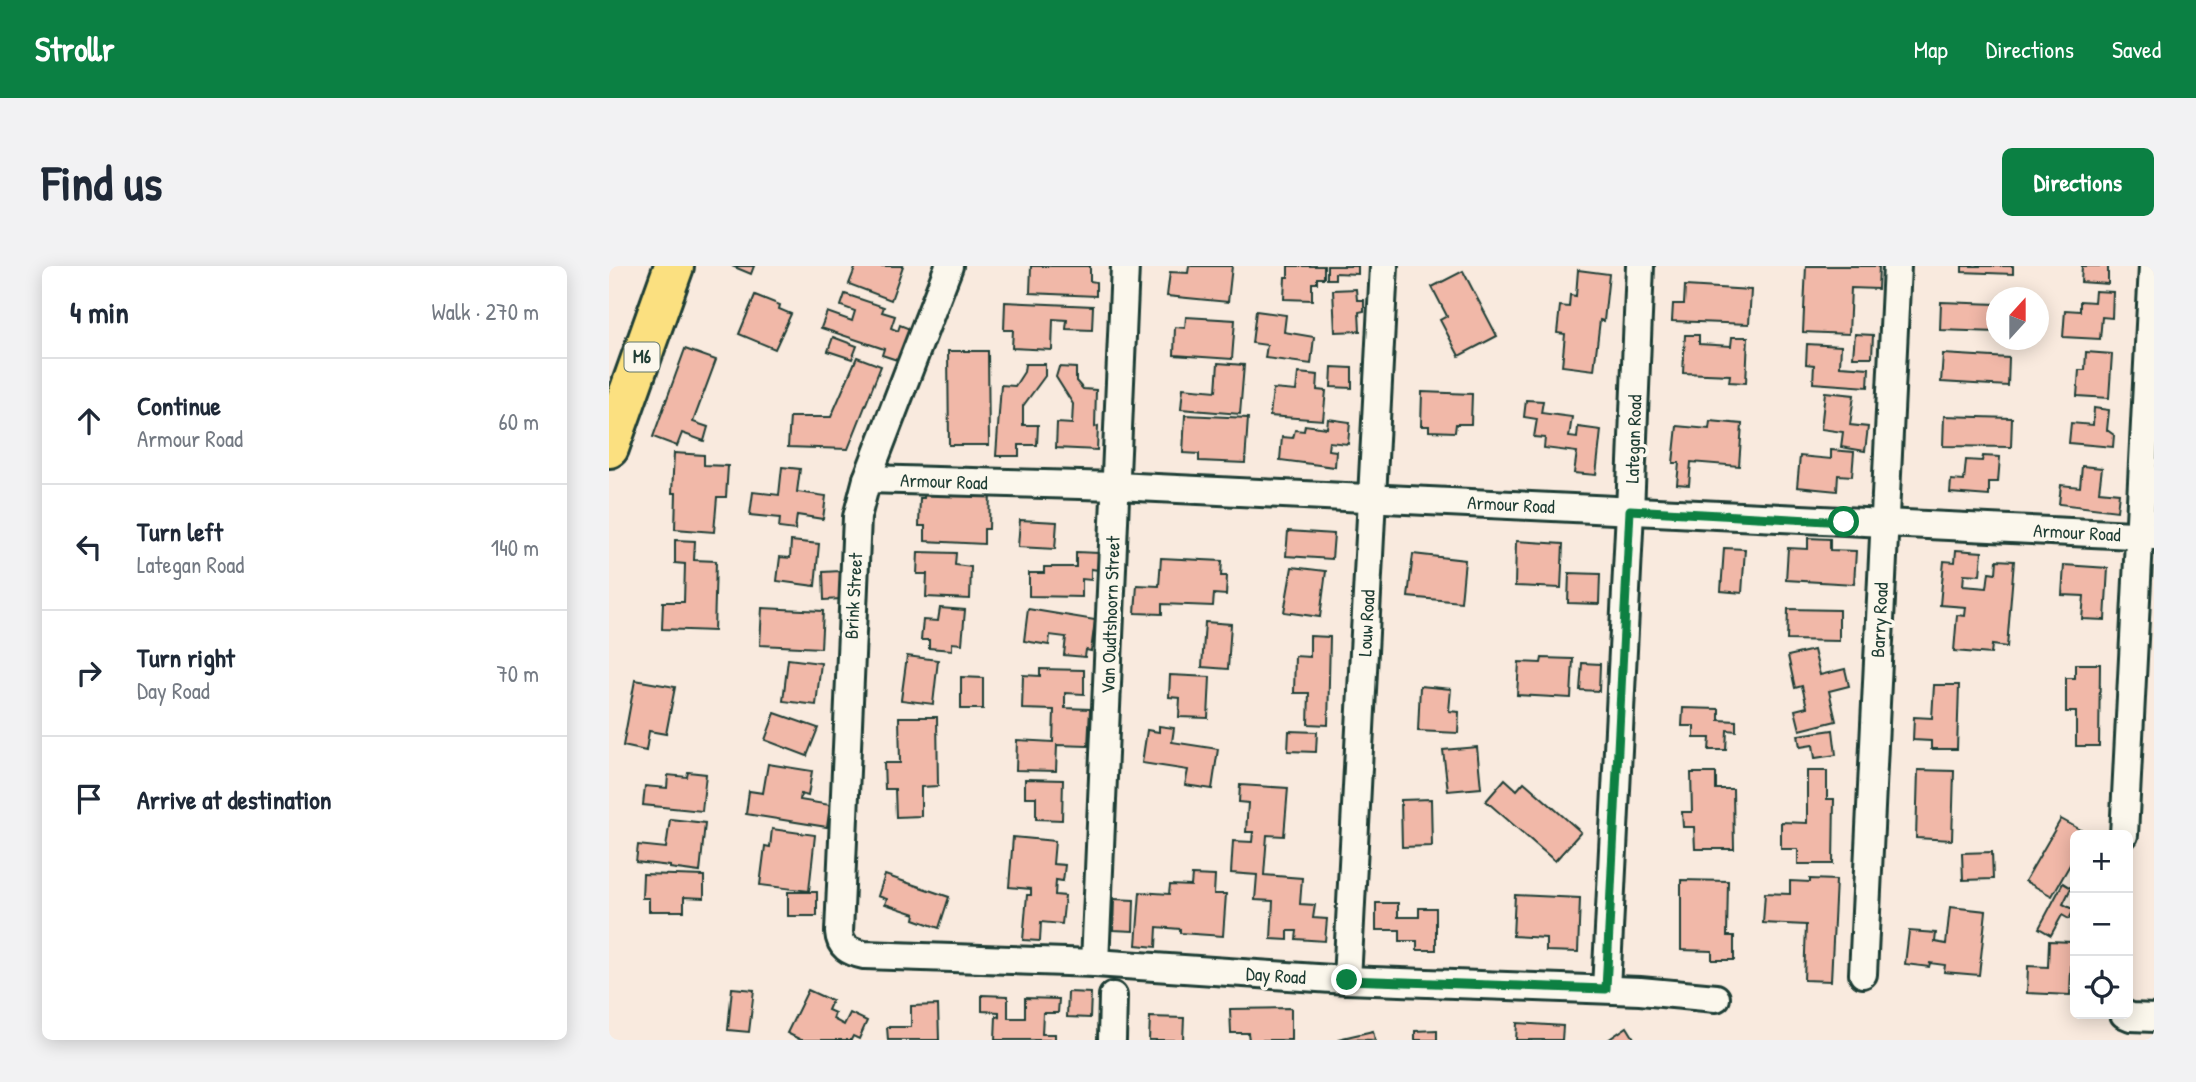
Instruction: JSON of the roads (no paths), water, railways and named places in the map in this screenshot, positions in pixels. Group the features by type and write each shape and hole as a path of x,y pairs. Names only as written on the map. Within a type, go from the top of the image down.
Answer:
{"main road":[{"name":"M6","path":"609,448 674,266"}],"street":[{"name":"Brink Street","path":"840,942 857,517 867,479 949,266"},
{"name":"Van Oudtshoorn Street","path":"1095,963 1125,266"},
{"name":"Louw Road","path":"1347,980 1384,266"},
{"name":"Lategan Road","path":"1606,989 1640,266"},
{"name":"Barry Road","path":"1863,974 1897,266"},
{"path":"2125,830 2147,535 2153,266"},
{"name":"Armour Road","path":"867,479 1372,497 2147,535"},
{"name":"Day Road","path":"840,942 853,953 863,955 1095,963 1347,980 1606,989 1716,999"},
{"path":"1112,1040 1113,996"},
{"path":"2133,1017 2154,1018"}]}
